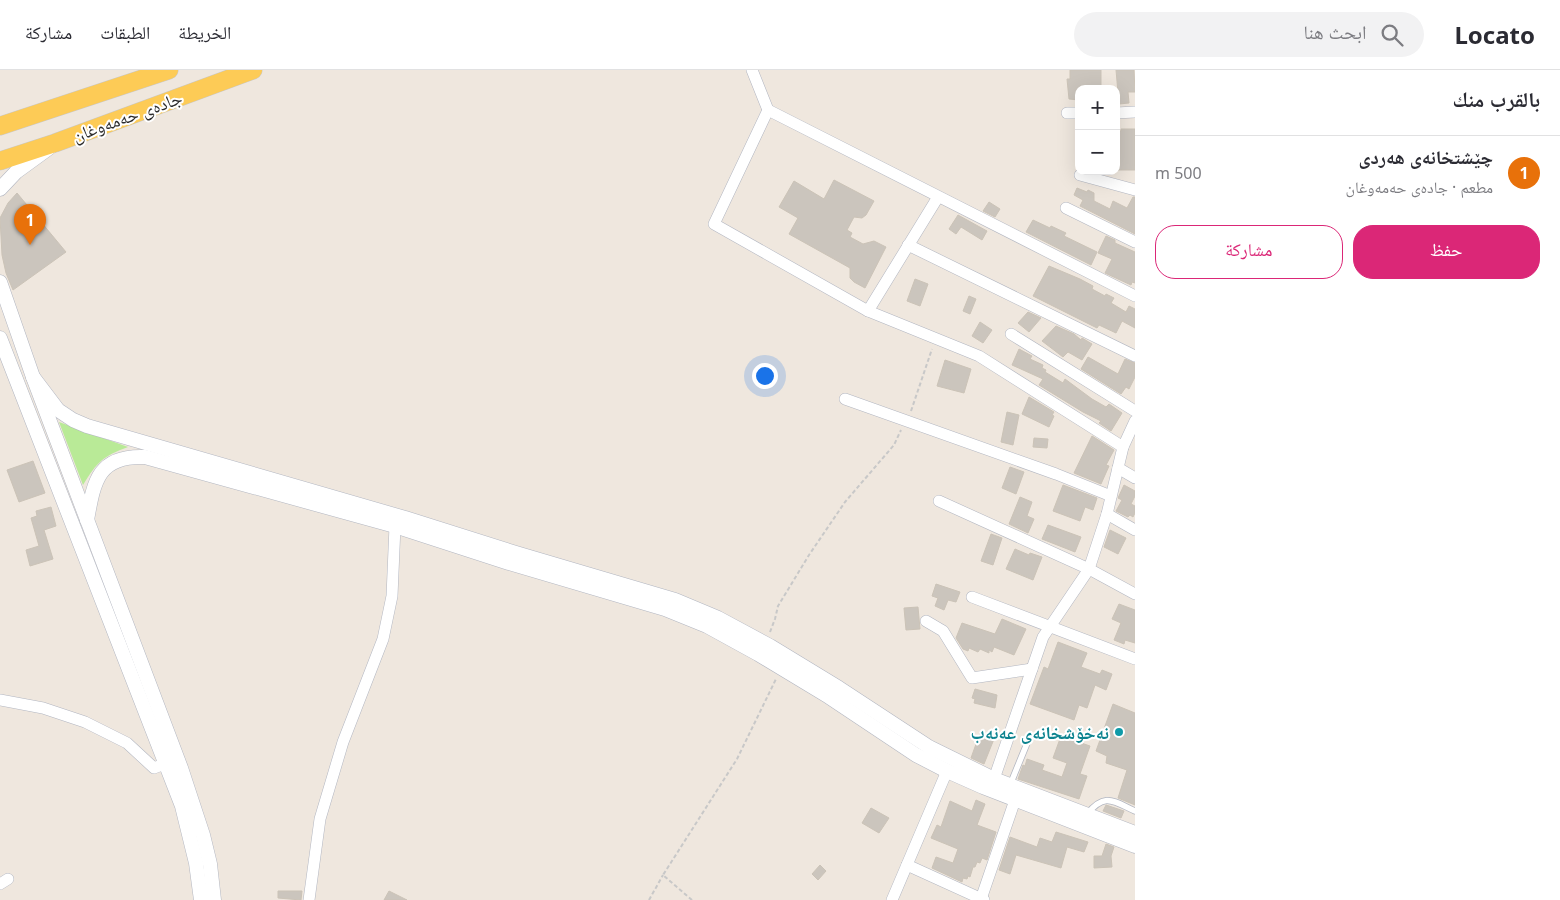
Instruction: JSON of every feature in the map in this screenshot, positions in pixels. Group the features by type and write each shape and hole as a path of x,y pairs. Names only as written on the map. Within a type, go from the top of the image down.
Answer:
{"main road":[{"name":"جادەی حەمەوغان","path":"0,126 169,70"},
{"name":"جادەی حەمەوغان","path":"0,161 55,143 253,70"}],"street":[{"path":"752,70 768,110 1135,296"},
{"path":"768,110 714,224 868,311 979,356 1123,447"},
{"path":"1120,112 1135,112"},
{"path":"1067,113 1075,113"},
{"path":"0,190 16,172 55,143"},
{"path":"1080,175 1135,190"},
{"path":"868,311 938,197"},
{"path":"1066,208 1135,242"},
{"path":"908,245 1135,356"},
{"path":"0,282 3,303 33,377 131,635 146,680 181,768 203,835 210,864 214,900"},
{"path":"1010,334 1135,411"},
{"path":"0,338 167,763 182,806 196,863 201,900"},
{"path":"33,377 58,410 73,420 186,462 510,563 580,577 675,600 718,618 839,688 929,747 1135,846"},
{"path":"845,400 1056,474 1111,496"},
{"path":"994,779 1043,636 1089,569 1107,514 1123,447 1135,421"},
{"path":"87,520 94,484 102,470 114,461 129,456 186,462 406,518 519,554 707,626 782,668 916,755 947,771 1015,800 1135,833"},
{"path":"1118,468 1135,478"},
{"path":"939,501 1089,569 1135,594"},
{"path":"1107,514 1135,530"},
{"path":"309,900 320,819 343,742 383,639 392,596 395,526"},
{"path":"972,597 1135,659"},
{"path":"926,621 943,631 972,678 1032,669"},
{"path":"118,641 131,635"},
{"path":"0,700 43,708 85,722 127,743 154,768 167,763"},
{"path":"892,900 947,771"},
{"path":"907,865 982,899 1015,800"}],"lane":[{"path":"1010,786 1028,741"},
{"path":"1084,820 1099,802 1108,800 1135,811"}],"path":[{"path":"765,644 778,606 808,555 845,502 894,445 910,413 936,338"},
{"path":"649,900 737,759 782,668"},
{"path":"663,875 692,900"}],"green space":[{"path":"59,422 128,447 101,461 83,485"}],"building":[{"path":"1070,70 1101,70 1101,85 1075,85 1075,100 1069,99 1067,79 1070,79"},
{"path":"1116,70 1134,70 1135,92 1128,92 1129,103 1120,104 1120,85 1117,85"},
{"path":"1121,129 1135,129 1135,170 1120,170"},
{"path":"834,180 874,201 866,215 862,218 854,217 847,230 852,233 850,237 863,244 874,241 886,247 865,288 850,278 850,268 789,234 798,218 779,207 794,181 824,199"},
{"path":"1077,188 1094,193 1094,201 1110,209 1113,201 1127,208 1133,197 1135,197 1135,234 1080,206 1083,200 1074,195"},
{"path":"17,193 66,252 13,290 6,273 2,255 0,218 8,203"},
{"path":"989,202 1000,209 995,217 983,211"},
{"path":"958,215 987,231 982,240 961,227 956,234 949,229"},
{"path":"1033,220 1066,233 1064,236 1097,252 1091,265 1026,232"},
{"path":"1106,236 1115,240 1115,243 1135,252 1135,283 1132,282 1131,285 1105,273 1112,259 1098,253"},
{"path":"1049,266 1080,279 1093,286 1092,289 1105,296 1106,294 1114,298 1111,303 1126,312 1129,306 1135,309 1135,328 1122,321 1116,333 1099,325 1097,328 1033,296"},
{"path":"915,279 928,284 920,306 907,301"},
{"path":"969,296 976,299 970,314 963,311"},
{"path":"1028,312 1041,318 1029,332 1018,323"},
{"path":"980,322 992,330 983,343 972,336"},
{"path":"1056,326 1092,344 1082,360 1068,352 1063,357 1042,341"},
{"path":"1019,349 1032,356 1030,359 1043,365 1042,368 1046,370 1045,372 1063,383 1065,379 1092,399 1106,407 1109,404 1122,413 1111,431 1099,423 1101,421 1039,385 1043,379 1012,365"},
{"path":"1088,357 1118,374 1125,359 1135,363 1135,377 1129,389 1126,387 1121,394 1081,369"},
{"path":"945,360 971,369 964,393 937,386"},
{"path":"1029,397 1054,412 1049,427 1022,414"},
{"path":"1007,412 1019,415 1013,445 1001,442"},
{"path":"1092,436 1114,450 1106,465 1109,466 1101,484 1074,473"},
{"path":"1034,438 1048,439 1047,448 1033,447"},
{"path":"33,461 45,493 19,502 7,470"},
{"path":"1010,467 1024,472 1016,494 1002,488"},
{"path":"1063,485 1097,498 1093,510 1085,507 1080,521 1053,511"},
{"path":"1124,485 1135,491 1131,504 1135,506 1133,517 1130,515 1128,517 1116,511 1122,500 1118,498"},
{"path":"1020,497 1032,502 1027,516 1034,519 1028,533 1009,524"},
{"path":"51,507 56,526 44,530 53,559 30,566 26,550 39,546 31,518 37,516 36,511"},
{"path":"1048,525 1081,537 1075,552 1042,539"},
{"path":"1110,530 1126,538 1118,554 1104,547"},
{"path":"991,534 1002,538 993,565 981,561"},
{"path":"1015,549 1029,555 1030,553 1042,557 1033,580 1006,569"},
{"path":"936,584 960,592 956,602 948,600 944,610 935,606 938,598 932,596"},
{"path":"1119,604 1135,610 1135,643 1125,640 1124,644 1114,640 1121,623 1112,619"},
{"path":"918,607 920,629 906,630 904,608"},
{"path":"1002,619 1026,629 1014,655 994,647 992,652 989,650 989,653 980,649 978,652 969,648 968,651 963,649 956,638 962,623 995,634"},
{"path":"1058,642 1087,653 1081,667 1100,674 1102,670 1112,674 1106,690 1095,685 1087,708 1079,705 1074,720 1030,704 1044,667 1048,669"},
{"path":"975,689 997,695 995,708 974,703 975,699 972,698"},
{"name":"نەخۆشخانەی عەنەب","path":"1113,704 1135,713 1135,805 1118,798 1127,770 1106,763 1107,756 1096,751"},
{"path":"980,733 994,739 984,764 971,758"},
{"path":"1061,736 1090,746 1080,774 1087,776 1079,799 1018,779 1027,759 1044,765 1042,770 1062,777 1067,763 1053,758"},
{"path":"976,800 985,804 977,825 996,832 987,860 982,858 980,863 977,862 975,867 973,867 970,877 968,876 967,879 963,878 962,882 932,868 936,857 953,863 958,849 931,838 937,825 941,827 950,801 972,811"},
{"path":"1106,805 1124,811 1121,818 1103,811"},
{"path":"871,808 889,818 879,833 862,823"},
{"path":"1056,832 1088,842 1084,852 1067,847 1061,868 1016,855 1010,874 999,870 1010,837 1037,847 1040,838 1052,842"},
{"path":"1106,844 1114,847 1111,856 1112,867 1094,868 1094,856 1102,856"},
{"path":"820,865 826,871 818,880 812,874"},
{"path":"278,891 302,891 301,900 278,898"},
{"path":"389,891 407,900 384,900"}],"place":[{"name":"چێشتخانەی هەردی","path":"30,245"},
{"name":"نەخۆشخانەی عەنەب","path":"1119,732"}]}
